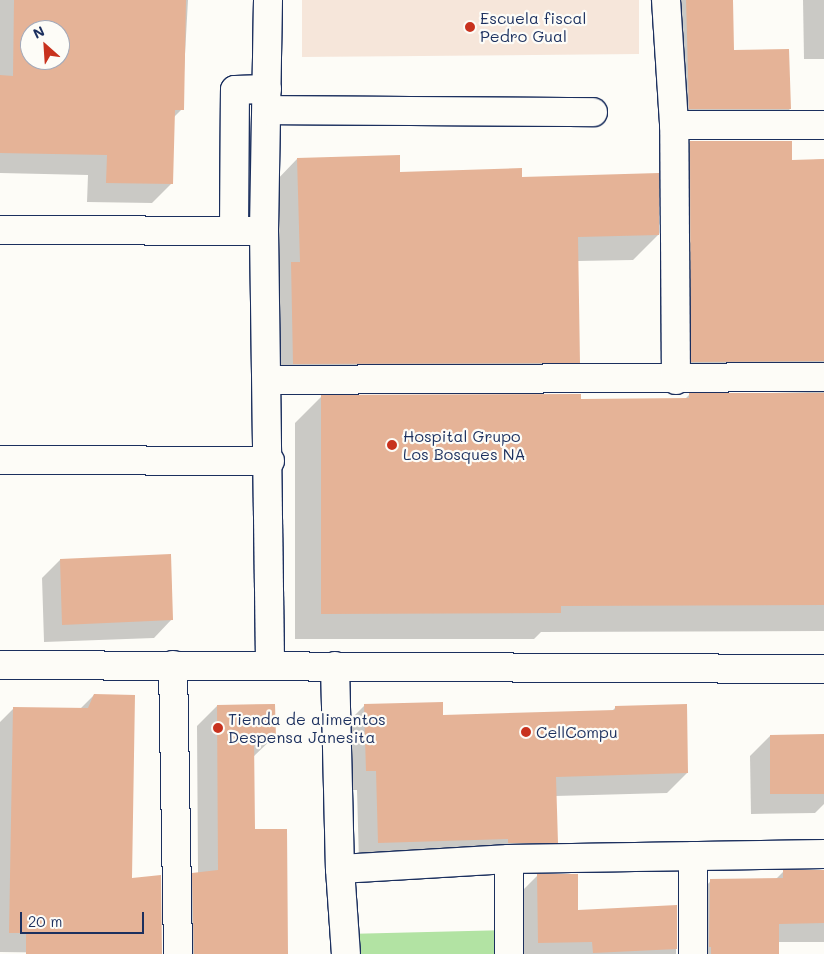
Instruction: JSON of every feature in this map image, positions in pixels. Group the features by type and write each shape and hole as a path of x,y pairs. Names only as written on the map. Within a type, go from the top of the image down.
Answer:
{"street":[{"path":"268,0 264,231 270,462 270,666"},
{"path":"666,0 674,125 676,380"},
{"path":"234,230 235,90 267,99 593,112"},
{"path":"674,125 824,125"},
{"path":"0,230 264,231"},
{"path":"268,380 676,380 824,377"},
{"path":"0,460 270,462"},
{"path":"0,664 824,669"},
{"path":"173,665 178,954"},
{"path":"335,666 340,869 346,954"},
{"path":"340,869 509,858 824,854"},
{"path":"693,856 693,954"},
{"path":"509,858 509,954"}],"shaded area":[{"name":"Escuela fiscal Pedro Gual","path":"302,0 639,0 639,54 302,57"}],"green space":[{"path":"509,930 509,954 346,954 346,934"}],"building":[{"path":"14,0 186,0 184,110 175,110 173,184 106,183 107,155 0,153 0,75 13,76"},
{"path":"686,0 733,0 734,50 789,49 791,109 689,109"},
{"path":"690,141 792,141 792,160 824,159 824,361 691,362"},
{"path":"400,155 400,172 522,168 522,177 659,173 659,235 578,237 580,363 293,364 291,262 300,262 297,158"},
{"path":"689,393 824,393 824,605 561,606 561,613 321,614 321,395 581,394 581,399 689,398"},
{"path":"171,554 173,620 62,625 60,559"},
{"path":"94,694 135,695 132,878 161,875 162,954 26,954 26,933 9,933 13,707 88,708"},
{"path":"443,702 443,715 615,710 615,706 687,704 688,773 556,777 558,843 508,843 508,839 378,843 376,771 366,771 364,704"},
{"path":"275,704 276,738 254,738 255,829 287,829 288,954 194,954 192,873 218,870 217,705"},
{"path":"824,734 824,794 770,794 770,735"},
{"path":"783,870 824,870 824,923 779,924 779,954 711,954 711,947 709,947 710,879 783,878"},
{"path":"537,874 578,874 578,910 677,905 677,949 593,953 592,942 538,943"}],"place":[{"name":"Escuela fiscal Pedro Gual","path":"470,27"},
{"name":"Hospital Grupo Los Bosques NA","path":"392,445"},
{"name":"Tienda de alimentos Despensa Janesita","path":"218,728"},
{"name":"CellCompu","path":"526,732"}]}
